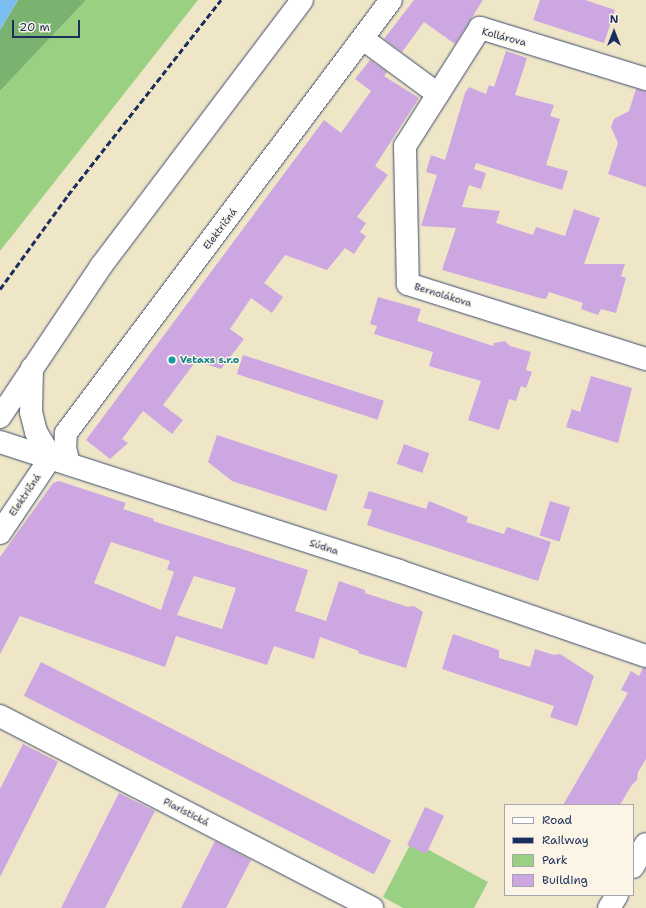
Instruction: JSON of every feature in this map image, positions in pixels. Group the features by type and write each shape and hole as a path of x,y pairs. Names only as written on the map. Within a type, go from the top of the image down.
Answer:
{"street":[{"path":"0,417 100,266 302,0"},
{"name":"Električná","path":"0,532 60,460 65,448 66,433 364,39 391,0"},
{"name":"Kollárova","path":"438,94 480,28 646,79"},
{"path":"364,39 438,94"},
{"name":"Bernolákova","path":"438,94 404,146 408,284 646,359"},
{"path":"32,368 31,412 36,432 60,460"},
{"name":"Súdna","path":"0,442 60,460 406,574 646,656"},
{"name":"Piaristická","path":"0,716 372,908"},
{"path":"634,865 646,844"},
{"path":"609,908 616,896"}],"green space":[{"path":"18,0 86,0 0,91 0,30"},
{"path":"86,0 198,0 0,251 0,91"},
{"path":"412,841 488,882 474,908 403,908 383,897"}],"water":[{"path":"0,0 18,0 0,30"}],"building":[{"path":"414,0 483,0 455,44 424,22 402,52 384,39"},
{"path":"540,0 585,0 615,10 604,43 533,20"},
{"path":"506,51 527,58 515,95 554,105 550,116 560,119 546,165 568,171 562,190 476,163 474,169 486,173 481,189 469,185 462,207 500,211 496,223 533,235 536,227 565,236 574,209 600,218 584,264 625,264 621,276 626,278 616,313 601,309 598,315 581,309 583,303 549,292 546,299 540,298 442,270 456,228 421,226 437,175 426,172 431,155 445,160 465,93 469,87 486,94 489,85 494,87"},
{"path":"370,60 387,72 384,76 419,98 375,166 388,175 357,217 366,223 360,232 366,236 354,254 345,248 327,270 285,255 264,283 283,297 272,313 251,298 230,329 244,339 221,369 196,361 163,405 183,420 172,434 143,411 122,439 128,443 110,459 86,440 324,120 341,133 371,91 355,79"},
{"path":"636,89 646,91 646,187 608,174 618,143 611,127 614,119 629,111"},
{"path":"378,297 421,309 417,321 493,346 494,343 505,341 510,346 531,352 526,370 532,372 526,388 521,386 516,401 509,399 499,430 468,420 481,381 429,366 433,352 374,334 377,326 370,324"},
{"path":"243,355 384,401 378,420 237,374"},
{"path":"591,376 632,388 618,443 566,427 572,409 580,412"},
{"path":"217,435 338,475 326,511 232,481 208,462"},
{"path":"404,444 429,453 422,473 397,464"},
{"path":"59,481 126,503 123,509 154,519 153,521 308,570 295,611 326,621 339,581 365,590 365,593 408,607 414,606 423,612 406,668 358,653 359,651 320,637 314,659 274,646 267,665 176,636 165,667 20,616 0,654 0,557 53,483","holes":["111,542 170,561 167,569 174,572 161,610 94,583","194,576 236,588 222,629 177,615"]},
{"path":"369,491 426,509 429,501 468,517 466,522 504,534 507,527 551,542 538,581 367,525 372,510 363,508"},
{"path":"550,501 570,507 560,542 539,535"},
{"path":"453,634 499,650 499,658 530,667 535,649 554,655 560,654 594,676 577,726 550,717 554,706 442,669"},
{"path":"41,662 391,840 374,874 24,696"},
{"path":"643,668 646,668 646,759 638,772 637,780 631,786 621,804 564,804 628,693 621,690 631,671 639,676"},
{"path":"23,744 58,762 0,877 0,789"},
{"path":"119,793 155,811 105,908 61,908"},
{"path":"425,807 444,816 426,854 407,845"},
{"path":"215,841 251,860 226,908 181,908"}],"railway":[{"path":"0,289 68,195 221,0"}],"place":[{"name":"Vetaxs s.r.o","path":"172,360"}]}
